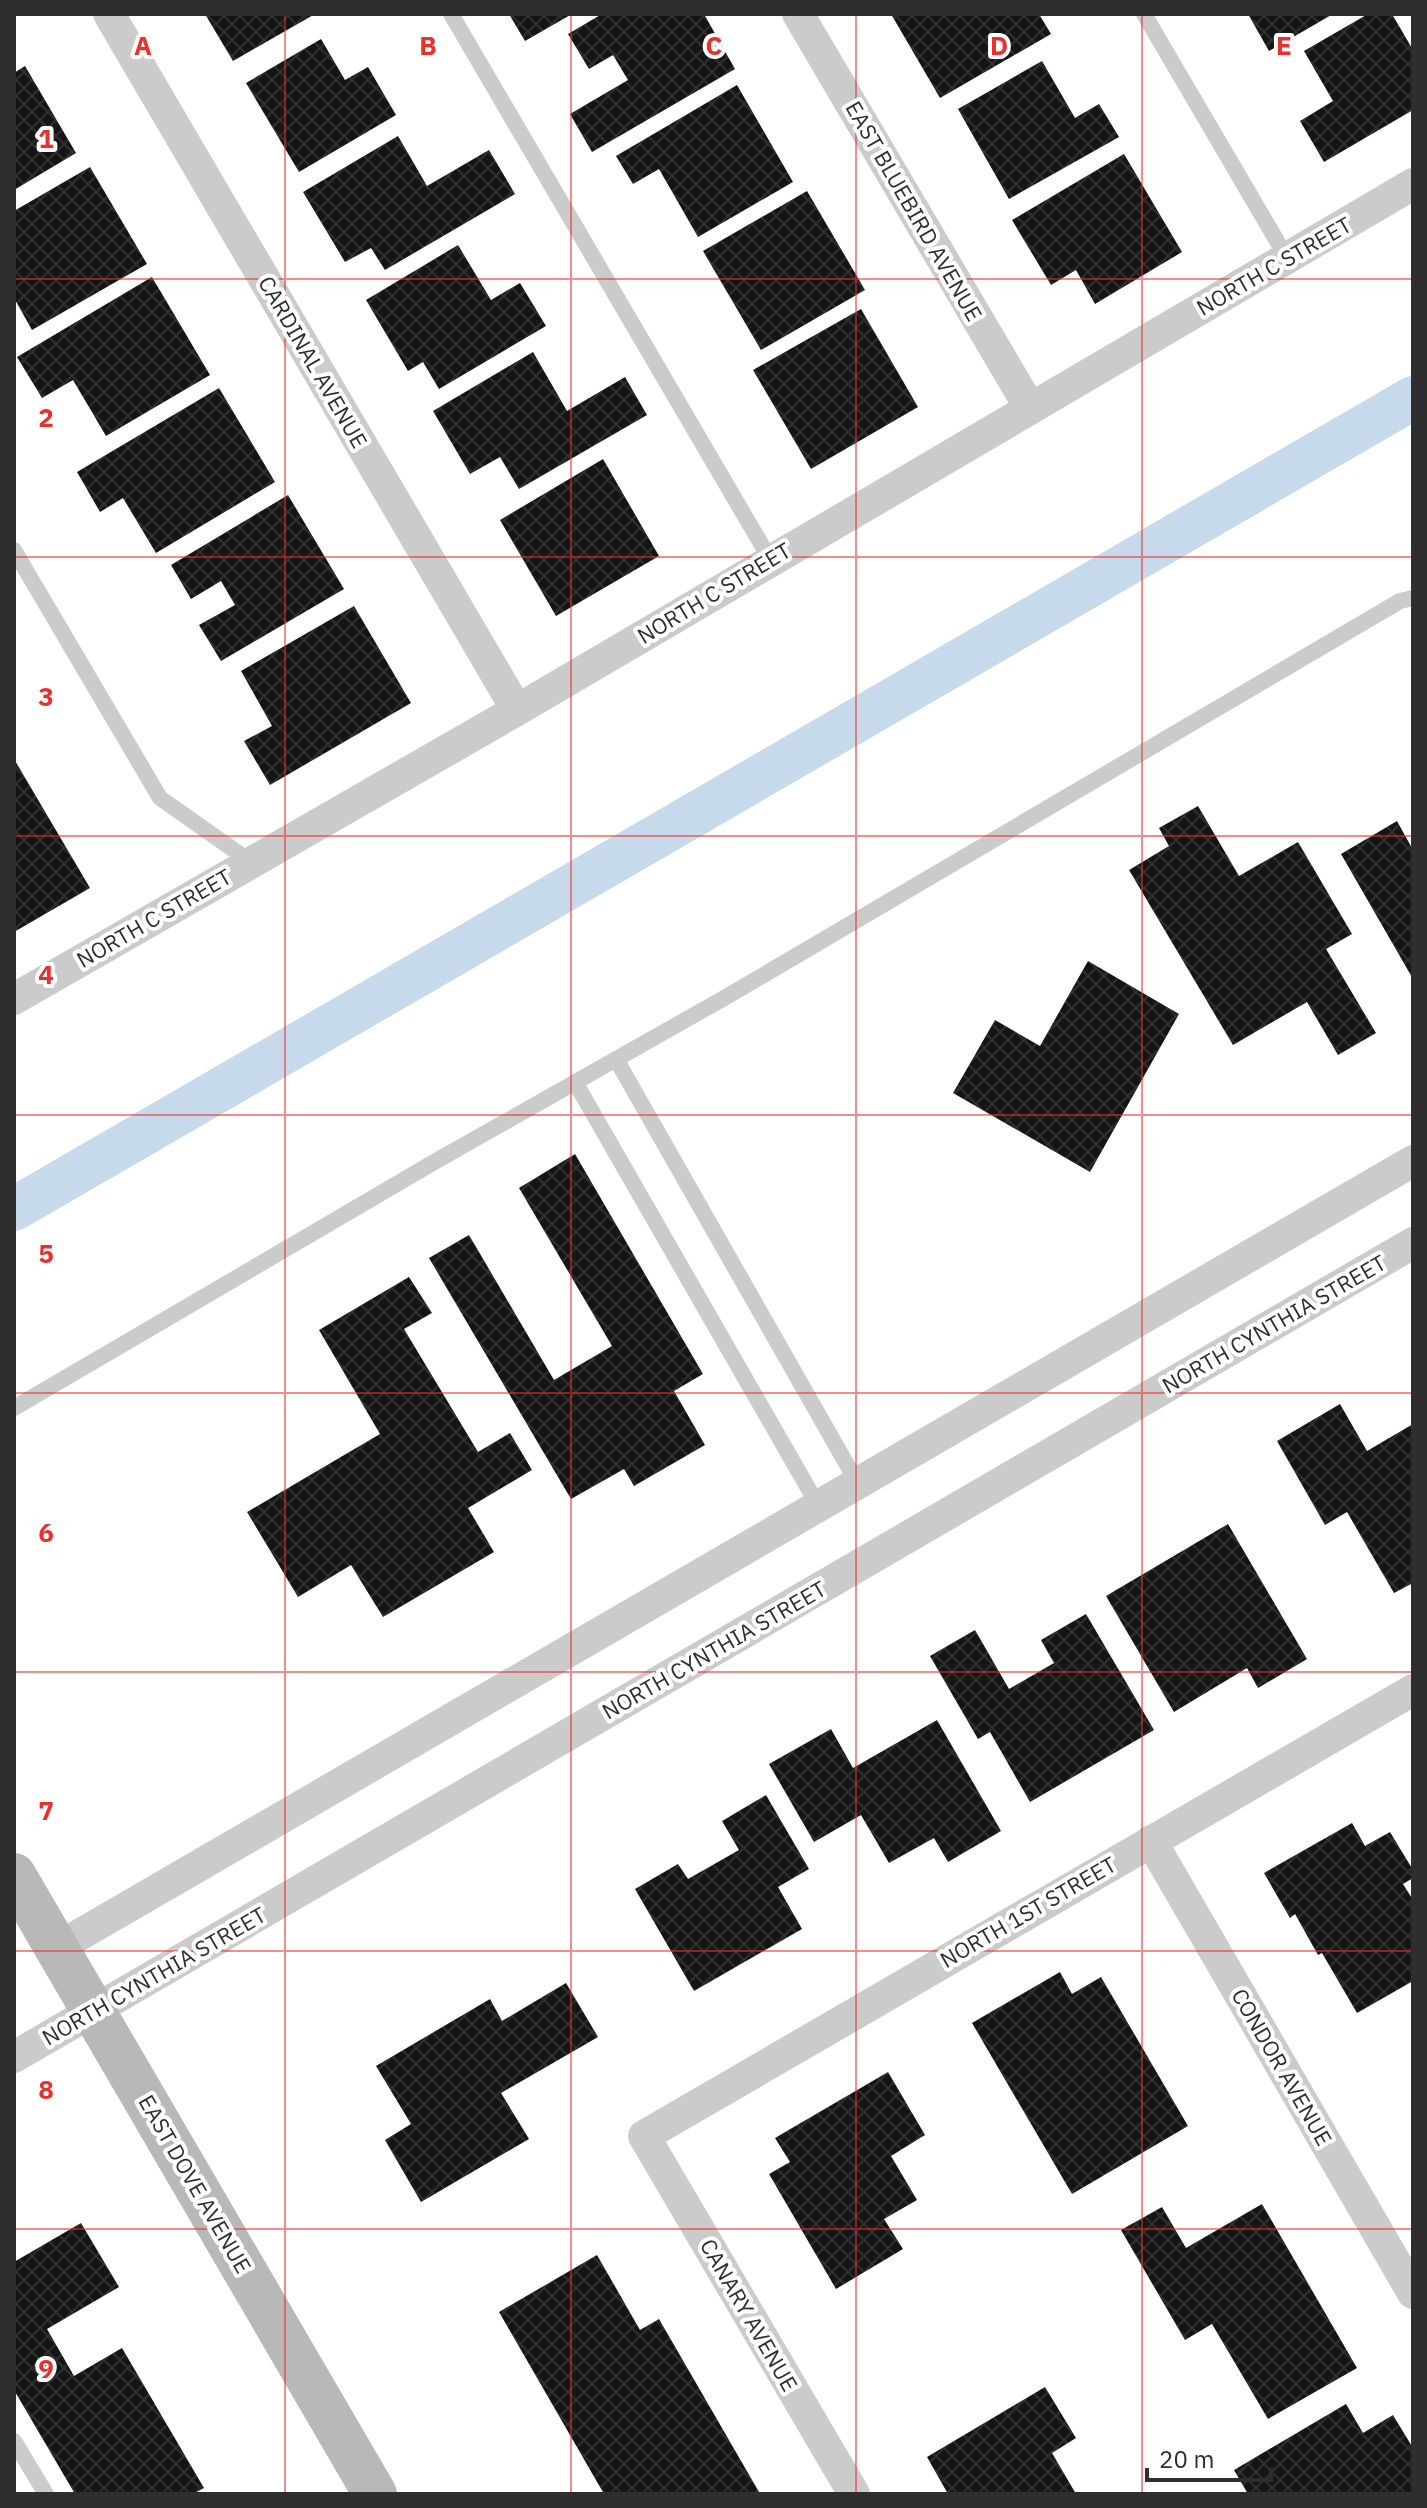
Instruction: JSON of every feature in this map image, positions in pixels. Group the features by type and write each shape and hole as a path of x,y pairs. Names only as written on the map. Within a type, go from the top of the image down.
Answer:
{"main road":[{"name":"EAST DOVE AVENUE","path":"14,1875 375,2494"}],"street":[{"name":"CARDINAL AVENUE","path":"109,14 517,710"},
{"name":"EAST BLUEBIRD AVENUE","path":"798,14 1030,408"},
{"name":"NORTH C STREET","path":"14,999 517,710 1413,184"},
{"path":"57,1948 1413,1161"},
{"name":"NORTH CYNTHIA STREET","path":"14,2057 1413,1243"},
{"name":"NORTH 1ST STREET","path":"644,2136 1413,1690"},
{"name":"CONDOR AVENUE","path":"1151,1841 1413,2293"},
{"name":"CANARY AVENUE","path":"644,2136 854,2494"}],"lane":[{"path":"451,14 770,559"},
{"path":"1144,14 1287,258"},
{"path":"14,550 160,798 251,862"},
{"path":"14,1408 1400,601 1413,598"},
{"path":"616,1059 858,1484"},
{"path":"575,1082 819,1507"},
{"path":"14,2441 46,2494"}],"building":[{"path":"205,14 315,14 233,61"},
{"path":"509,14 572,14 525,41"},
{"path":"602,14 704,14 735,69 592,152 570,114 628,80 613,55 589,69 568,34"},
{"path":"891,14 1039,14 1051,34 940,98"},
{"path":"1248,14 1333,14 1269,51"},
{"path":"1368,14 1392,14 1413,50 1413,110 1324,162 1300,121 1333,101 1304,51"},
{"path":"321,39 345,80 368,67 396,115 299,172 246,83"},
{"path":"1042,61 1075,118 1099,104 1119,137 1009,199 958,109"},
{"path":"25,66 76,153 14,190 14,73"},
{"path":"737,85 793,182 698,237 659,169 633,184 616,156"},
{"path":"398,136 427,186 489,150 515,194 385,270 371,248 345,262 303,192"},
{"path":"1124,154 1182,252 1095,304 1076,270 1051,285 1012,220"},
{"path":"90,167 147,264 32,330 14,298 14,211"},
{"path":"807,191 865,290 761,350 703,251"},
{"path":"458,245 491,300 520,283 546,326 439,389 423,362 408,371 366,300"},
{"path":"152,277 210,375 106,436 73,380 42,398 17,357"},
{"path":"861,309 918,407 811,469 753,370"},
{"path":"533,352 567,411 625,377 647,415 519,489 500,457 470,474 433,411"},
{"path":"219,388 275,482 156,553 123,498 100,512 77,472"},
{"path":"603,459 659,556 556,616 500,520"},
{"path":"288,495 344,589 221,661 199,625 235,605 221,581 191,599 171,565"},
{"path":"354,606 411,703 270,785 244,741 272,726 241,671"},
{"path":"14,759 90,888 14,932"},
{"path":"1198,806 1239,876 1298,842 1352,934 1326,949 1376,1033 1338,1055 1307,1002 1233,1045 1129,870 1169,846 1159,828"},
{"path":"1397,821 1413,850 1413,979 1341,854"},
{"path":"1088,961 1179,1014 1090,1172 953,1093 995,1020 1040,1046"},
{"path":"575,1154 703,1374 674,1391 705,1445 634,1486 624,1469 571,1499 429,1258 469,1235 554,1380 612,1346 519,1188"},
{"path":"409,1277 432,1313 404,1329 478,1452 510,1433 532,1470 468,1508 494,1552 383,1617 351,1565 298,1597 247,1512 380,1434 319,1330"},
{"path":"1340,1404 1367,1451 1413,1424 1413,1583 1394,1593 1347,1512 1325,1525 1277,1441"},
{"path":"1228,1524 1307,1659 1258,1688 1247,1668 1174,1712 1106,1596"},
{"path":"1086,1614 1154,1730 1030,1802 990,1732 978,1739 930,1656 975,1630 1009,1689 1054,1663 1041,1640"},
{"path":"937,1720 1001,1831 948,1862 934,1838 889,1863 861,1815 814,1842 769,1764 831,1729 853,1768"},
{"path":"766,1795 809,1869 778,1887 802,1929 694,1991 635,1889 678,1864 688,1879 739,1850 722,1821"},
{"path":"1352,1823 1365,1846 1390,1832 1413,1870 1413,1878 1403,1884 1413,1900 1413,1981 1357,2013 1322,1953 1318,1955 1295,1914 1290,1918 1264,1873"},
{"path":"1060,1972 1072,1994 1101,1977 1188,2126 1072,2194 972,2023"},
{"path":"566,1983 598,2037 501,2093 529,2139 421,2202 385,2140 411,2124 376,2066 490,1999 502,2021"},
{"path":"888,2072 925,2135 891,2156 917,2200 884,2219 903,2249 836,2289 769,2174 790,2162 775,2138"},
{"path":"1262,2204 1357,2368 1268,2419 1212,2324 1185,2340 1121,2230 1162,2207 1186,2248"},
{"path":"81,2223 119,2287 47,2329 74,2376 122,2348 204,2488 193,2494 75,2494 14,2390 14,2262"},
{"path":"597,2255 640,2330 659,2319 759,2492 604,2494 499,2312"},
{"path":"1045,2387 1076,2438 1052,2453 1076,2494 948,2494 927,2457"},
{"path":"1346,2404 1363,2433 1393,2415 1413,2448 1413,2494 1248,2494 1234,2470"}],"waterway":[{"path":"14,1209 1413,398"}]}
